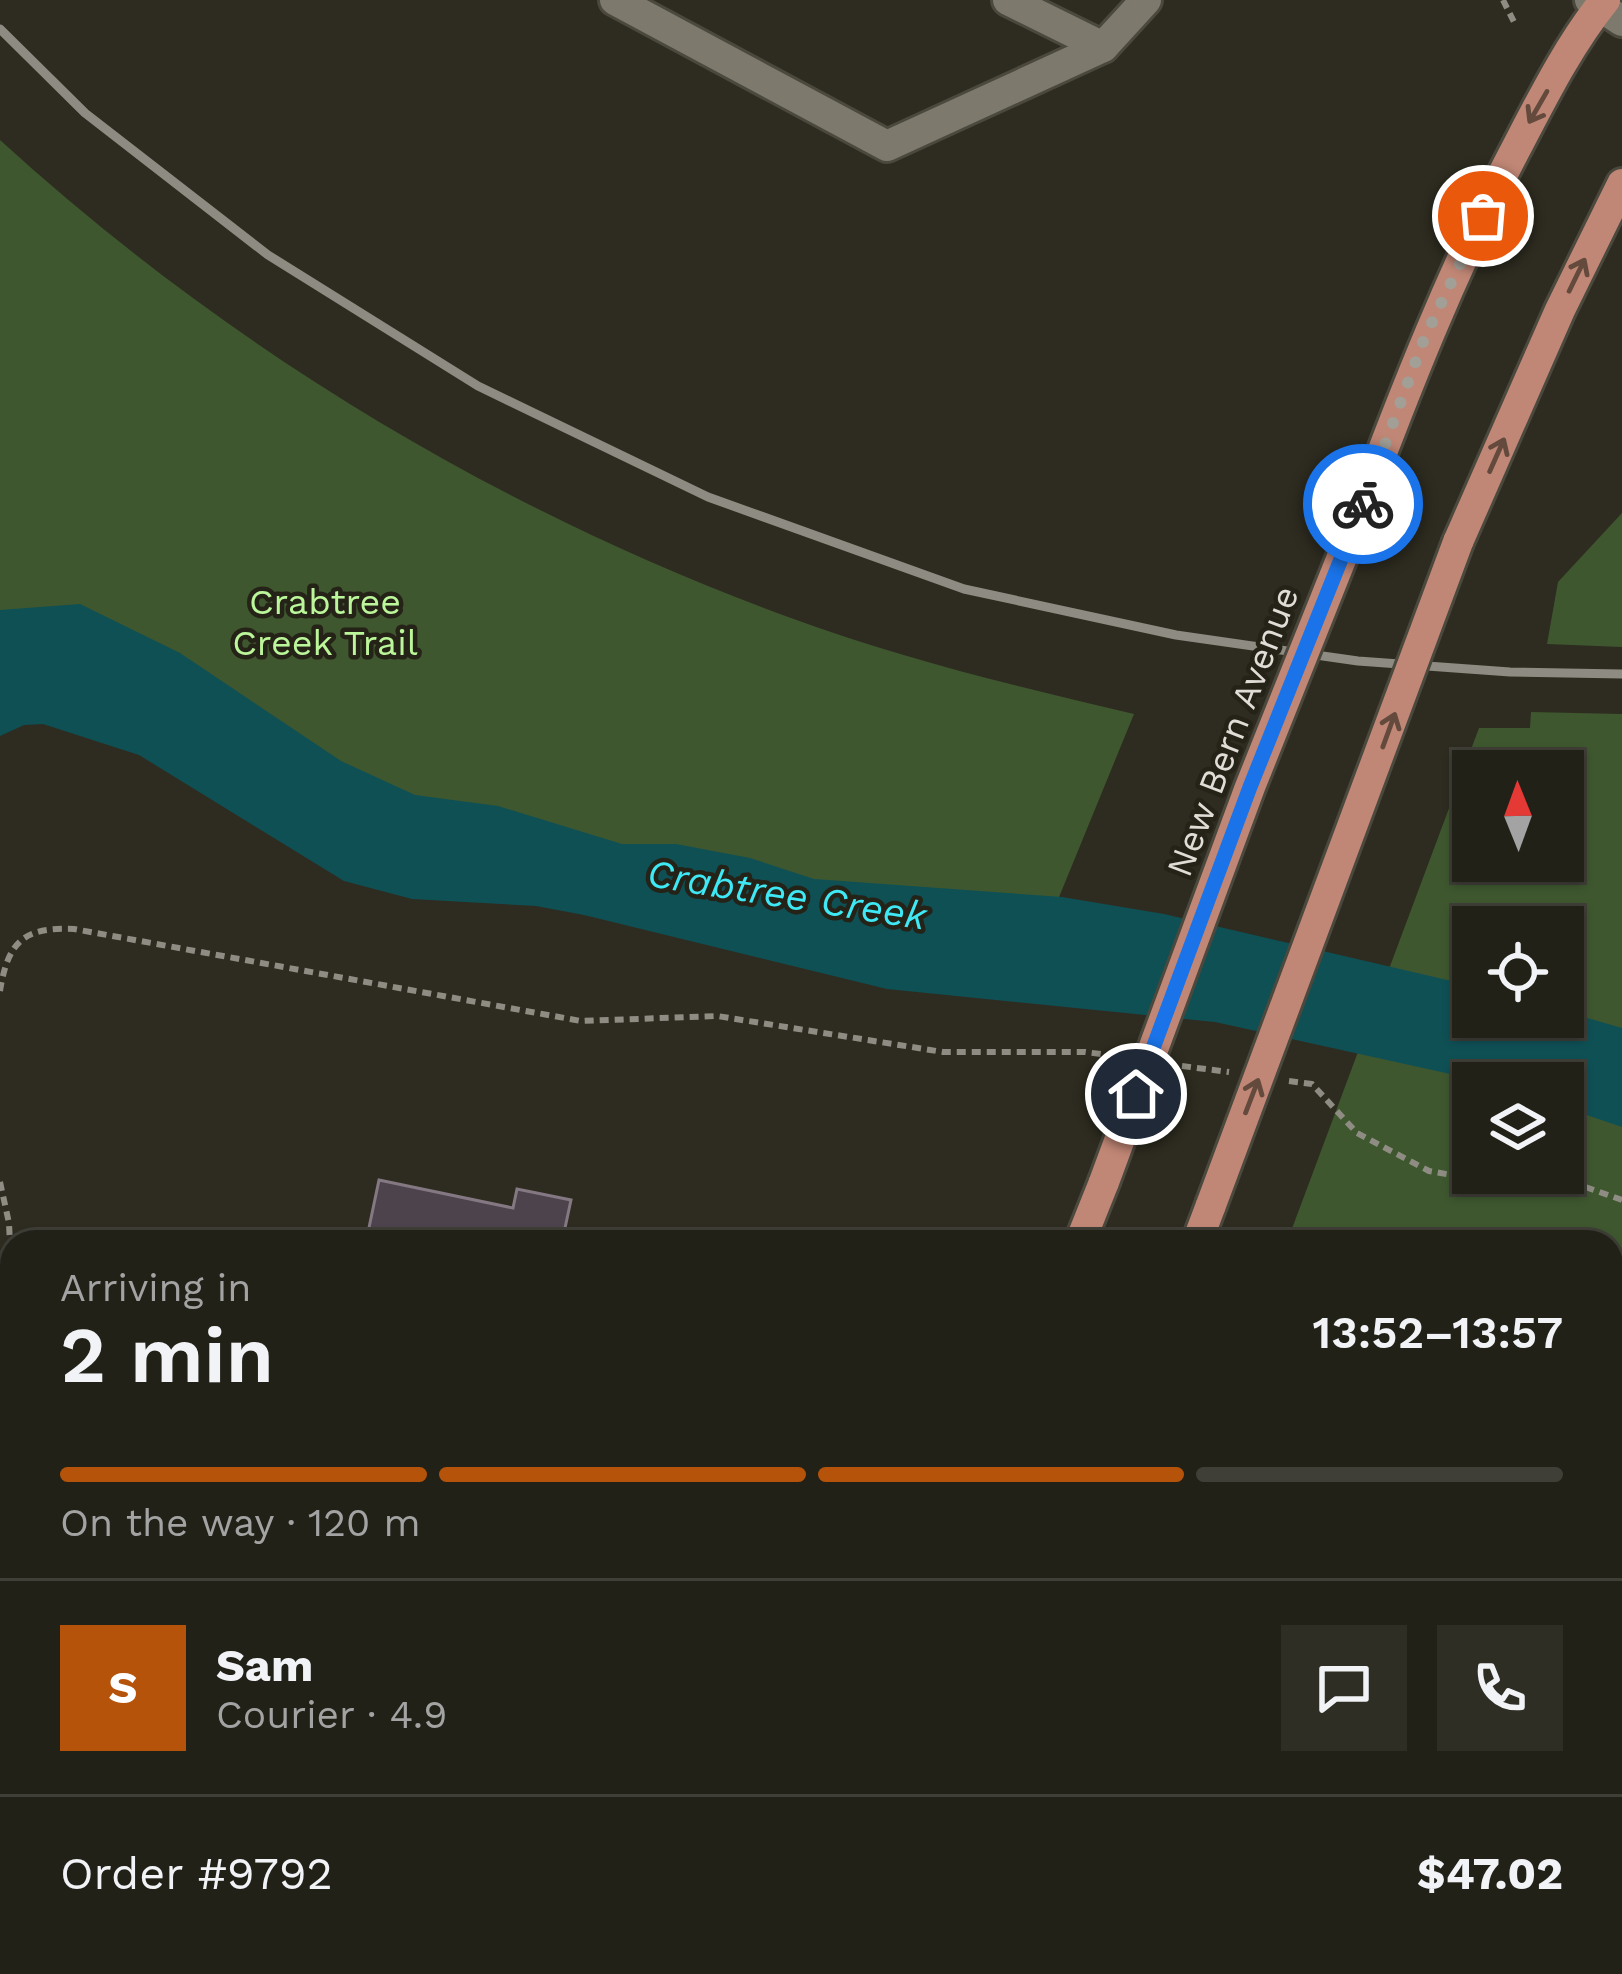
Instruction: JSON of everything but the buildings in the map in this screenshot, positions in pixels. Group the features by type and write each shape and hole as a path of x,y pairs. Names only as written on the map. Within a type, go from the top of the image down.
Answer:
{"main road":[{"name":"New Bern Avenue","path":"1084,1230 1424,339 1534,114 1604,7"},
{"path":"1202,1230 1458,542 1560,310 1622,184"}],"street":[{"path":"615,0 886,146 1102,47 1146,0"},
{"path":"1008,0 1102,47"}],"path":[{"path":"1503,0 1516,26"},
{"path":"0,991 14,946 40,928 74,929 581,1021 717,1016 943,1052 1085,1052 1130,1058"},
{"path":"1175,1065 1244,1074"},
{"path":"1289,1081 1312,1084 1357,1133 1429,1171 1485,1180 1560,1178 1622,1200"},
{"path":"0,1182 9,1230"}],"green space":[{"name":"Crabtree Creek Trail","path":"0,140 179,288 274,355 372,418 577,528 683,576 833,633 1134,714 1030,968 746,917 0,651"},
{"path":"1622,513 1622,647 1547,644 1558,582"},
{"path":"1531,712 1622,714 1622,1230 1291,1230 1452,800 1452,882 1584,882 1584,750 1471,750 1479,728 1530,728"}],"water":[{"name":"Crabtree Creek","path":"80,604 180,653 341,761 415,795 498,806 622,844 676,844 750,858 814,879 1062,897 1164,914 1452,981 1452,1038 1584,1038 1584,1017 1622,1028 1622,1127 1584,1114 1584,1062 1452,1062 1452,1074 1215,1022 887,989 584,915 536,906 412,899 344,881 139,755 43,724 24,725 0,736 0,610"}],"railway":[{"path":"0,29 85,113 268,255 478,386 708,497 964,589 1176,635 1358,661 1622,674"}],"way so far":[{"path":"1363,504 1424,339 1483,216"}],"route":[{"path":"1136,1094 1250,787 1363,504"}]}
